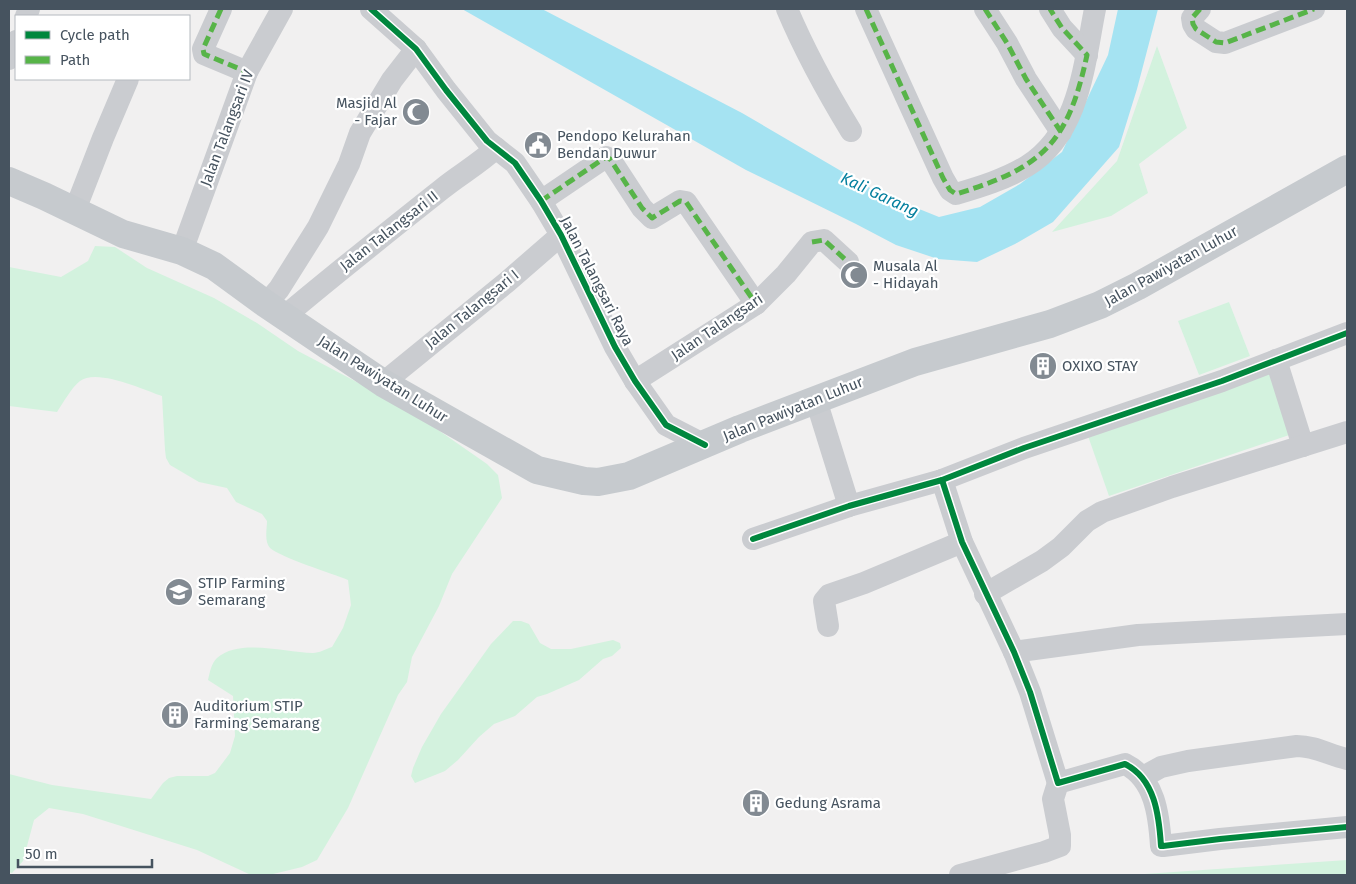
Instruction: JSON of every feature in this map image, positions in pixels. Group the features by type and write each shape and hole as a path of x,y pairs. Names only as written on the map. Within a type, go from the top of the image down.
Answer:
{"main road":[{"name":"Jalan Pawiyatan Luhur","path":"9,181 124,234 182,251 214,266 276,311 383,383 537,470 584,481 598,482 629,476 816,400 916,362 1050,324 1100,305 1138,286 1347,169"}],"street":[{"path":"221,9 203,49 204,54 247,72"},
{"name":"Jalan Talangsari IV","path":"182,251 247,72 282,9"},
{"name":"Jalan Talangsari Raya","path":"371,9 416,49 471,122 492,145 515,163 542,202 561,236 615,347 635,381 666,426 705,445"},
{"path":"787,9 820,79 851,131"},
{"path":"866,9 885,47 943,178 950,190 956,194 993,182 1027,166 1052,145 1070,115 1083,74 1095,9"},
{"path":"985,9 1007,43 1026,79 1061,132"},
{"path":"1050,9 1062,28 1087,55"},
{"path":"1196,16 1196,29 1216,42 1225,43 1281,20 1314,9"},
{"path":"9,59 15,44"},
{"path":"276,311 279,289 318,227 349,164 360,133 392,80 416,49"},
{"path":"75,210 128,80"},
{"name":"Jalan Talangsari II","path":"276,311 351,260 444,187 484,160 492,145"},
{"path":"542,202 606,157 610,159 642,208 652,218 680,201 686,202 756,304"},
{"name":"Jalan Talangsari I","path":"383,383 561,236"},
{"name":"Jalan Talangsari","path":"635,381 756,304 786,274 812,242 824,240 848,262"},
{"path":"753,539 848,506 942,480 1024,448 1222,380 1347,332"},
{"path":"1276,360 1303,446"},
{"path":"816,400 848,506"},
{"path":"665,461 666,426"},
{"path":"986,594 1042,561 1087,521 1102,512 1172,487 1347,432"},
{"path":"942,480 962,542 1014,652 1030,692 1058,783 1053,799 1060,835 1060,846 960,875"},
{"path":"828,626 824,601 829,595 864,583 962,542"},
{"path":"1014,652 1138,635 1347,624"},
{"path":"1143,777 1161,767 1188,761 1297,746 1315,747 1336,757 1347,759"},
{"path":"1058,783 1125,764 1134,768 1143,777 1152,794 1156,806 1161,846 1347,827"}],"green space":[{"path":"1157,46 1187,128 1139,164 1148,193 1111,216 1052,232 1117,161"},
{"path":"95,246 115,247 147,268 214,298 257,323 298,351 408,409 487,464 498,475 502,498 452,574 439,606 412,657 407,682 398,695 348,808 317,860 302,867 269,875 251,875 197,850 83,814 49,808 34,820 23,861 12,873 9,872 9,774 52,785 151,799 169,778 177,776 208,776 215,773 230,753 235,736 233,696 208,680 215,660 227,652 250,648 320,652 332,647 343,628 351,605 348,580 295,561 276,552 268,545 266,538 267,521 262,514 236,502 227,488 199,482 170,465 166,458 165,450 162,396 121,381 97,377 80,381 57,412 9,406 9,267 61,277 88,261"},
{"path":"1229,302 1250,356 1199,375 1178,321"},
{"path":"1288,366 1307,429 1109,496 1088,436"},
{"path":"513,621 529,624 540,643 551,649 571,649 613,640 620,643 621,648 612,656 603,659 579,680 537,697 515,716 494,724 445,771 415,783 411,776 413,768 422,747 441,714 491,644"},
{"path":"1347,860 1347,875 1130,875"}],"water":[{"name":"Kali Garang","path":"462,9 542,9 742,113 877,192 939,217 980,207 1020,184 1062,152 1108,55 1118,9 1158,9 1137,89 1119,147 1053,222 1015,244 977,262 938,259 896,245 746,170"}],"marked path":[{"path":"221,9 203,49 204,54 247,72"},
{"path":"866,9 943,178 950,190 956,194 1010,174 1030,162 1047,148 1060,131 1071,111 1087,55 1062,28 1050,9"},
{"path":"985,9 1007,43 1026,79 1061,132"},
{"path":"1200,9 1192,18 1196,29 1216,42 1225,43 1314,9"},
{"path":"541,201 606,157 610,159 642,208 652,218 680,201 686,202 756,304"},
{"path":"812,242 824,240 848,262"}],"cycle path":[{"path":"371,9 416,49 487,141 515,163 561,235 615,347 635,381 666,425 705,445"},
{"path":"753,539 849,506 942,480 1024,448 1222,381 1347,333"},
{"path":"942,480 962,542 1014,652 1030,692 1058,783 1125,764 1143,779 1154,799 1159,822 1161,846 1347,827"}],"place":[{"name":"Masjid Al - Fajar","path":"416,112"},
{"name":"Pendopo Kelurahan Bendan Duwur","path":"538,145"},
{"name":"Musala Al - Hidayah","path":"854,275"},
{"name":"OXIXO STAY","path":"1043,366"},
{"name":"STIP Farming Semarang","path":"179,592"},
{"name":"Auditorium STIP Farming Semarang","path":"175,715"},
{"name":"Gedung Asrama","path":"756,803"}]}
